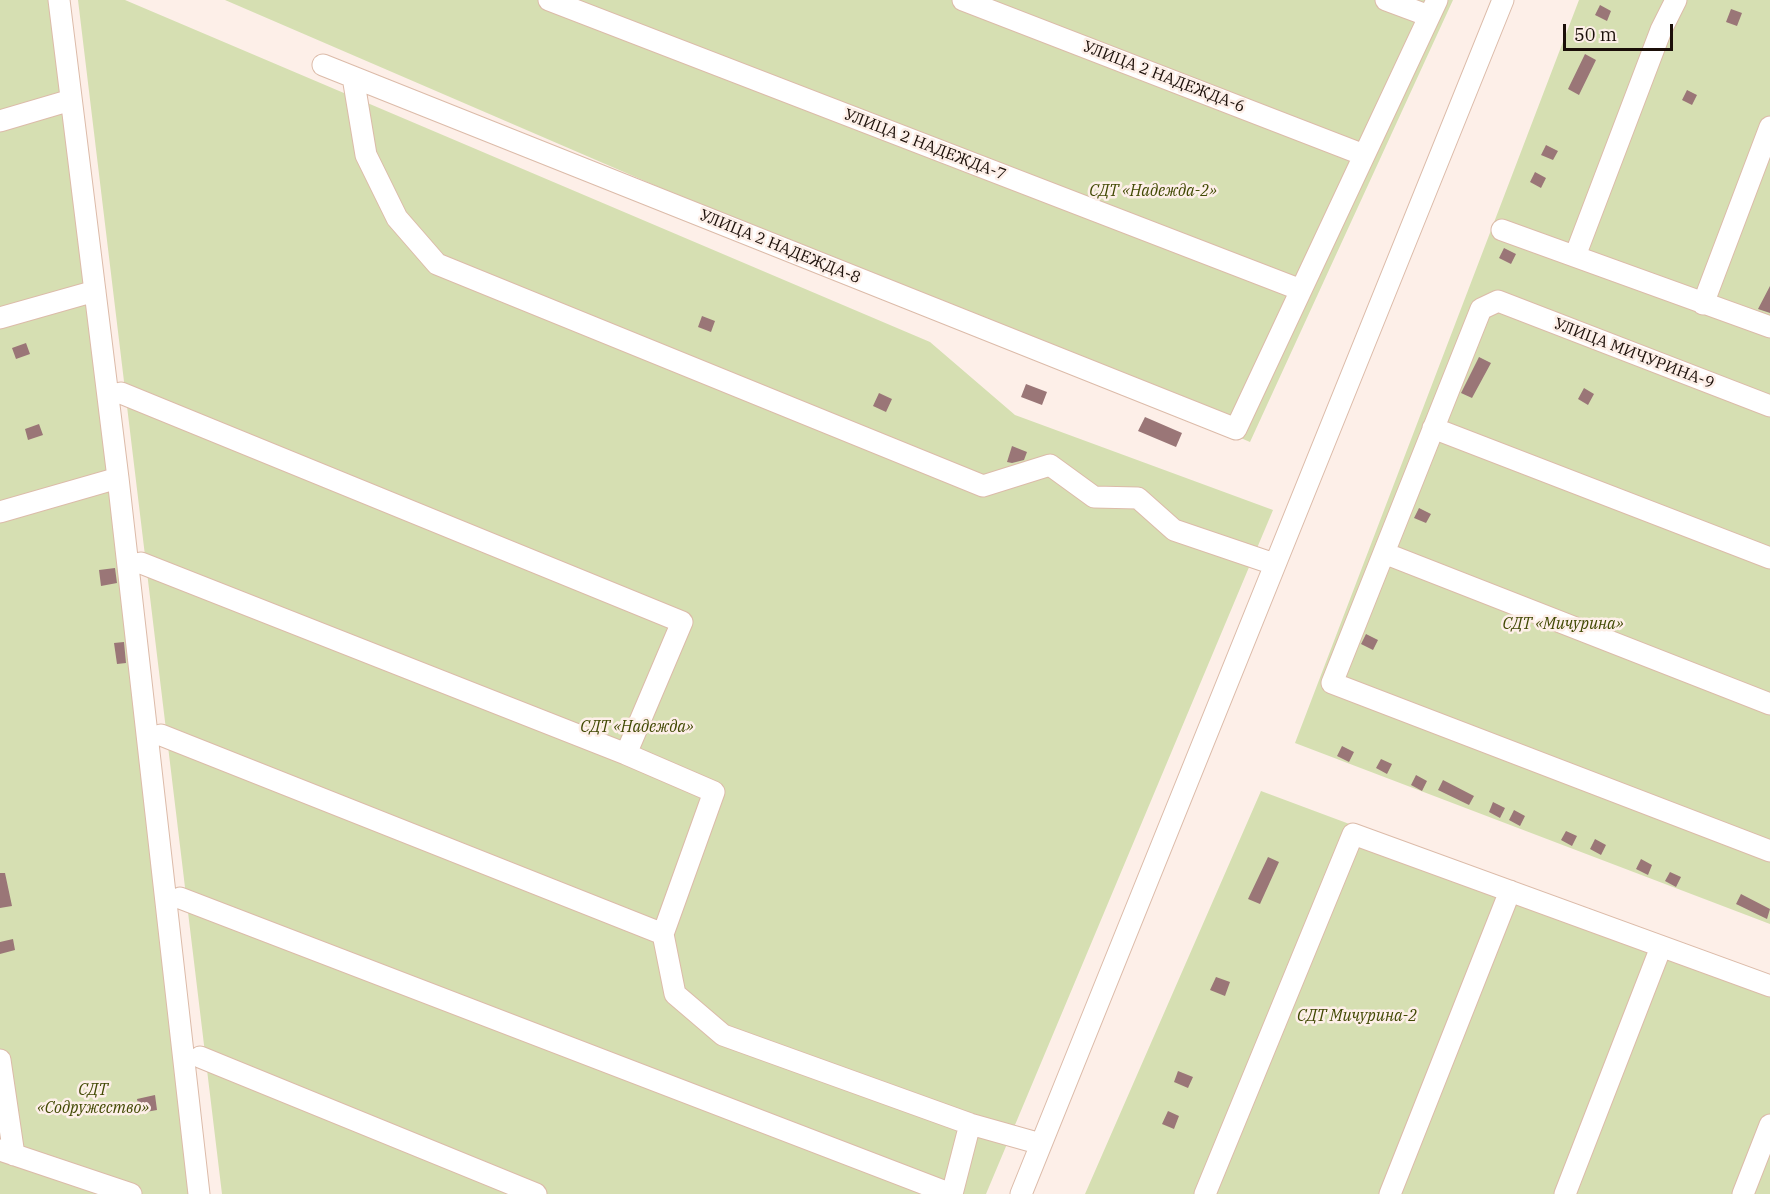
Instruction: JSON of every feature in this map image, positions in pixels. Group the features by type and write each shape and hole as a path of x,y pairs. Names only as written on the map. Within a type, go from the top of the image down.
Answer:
{"street":[{"path":"59,0 118,478 199,1194"},
{"name":"УЛИЦА 2 НАДЕЖДА-7","path":"549,0 1301,290"},
{"name":"УЛИЦА 2 НАДЕЖДА-6","path":"963,0 1364,155"},
{"path":"1301,290 1433,8 1386,0"},
{"path":"1021,1194 1503,0"},
{"path":"1575,256 1661,30 1676,0"},
{"name":"УЛИЦА 2 НАДЕЖДА-8","path":"323,65 1236,429 1301,290"},
{"path":"353,77 366,155 397,218 437,264 983,486 1050,465 1094,497 1137,498 1174,531 1274,564"},
{"path":"0,121 71,100"},
{"path":"1703,304 1770,127"},
{"path":"1502,230 1770,327"},
{"path":"0,318 95,291"},
{"name":"УЛИЦА МИЧУРИНА-9","path":"1433,428 1481,309 1498,301 1770,406"},
{"path":"121,393 681,622 626,754"},
{"path":"1770,558 1433,428 1332,683 1770,851"},
{"path":"0,512 118,478"},
{"path":"1384,553 1770,704"},
{"path":"141,563 626,754 714,792 663,934 675,994 723,1035 970,1124 1041,1144"},
{"path":"161,735 663,934"},
{"path":"1205,1194 1353,834 1770,986"},
{"path":"1390,1194 1510,891"},
{"path":"180,898 951,1194 970,1124"},
{"path":"1565,1194 1661,946"},
{"path":"200,1057 536,1194"},
{"path":"0,1060 7,1153 130,1194"},
{"path":"1743,1194 1770,1125"}],"green space":[{"name":"СДТ «Содружество»","path":"0,0 48,0 138,671 199,1194 0,1194"},
{"name":"СДТ «Надежда»","path":"78,0 125,0 930,342 1015,415 1273,510 986,1194 222,1194"},
{"name":"СДТ «Надежда-2»","path":"225,0 1453,0 1250,442"},
{"name":"СДТ «Мичурина»","path":"1579,0 1770,0 1770,924 1295,743"},
{"name":"СДТ Мичурина-2","path":"1261,791 1770,981 1770,1194 1085,1194"}],"building":[{"path":"1600,5 1611,11 1607,21 1595,15"},
{"path":"1731,9 1742,13 1737,26 1726,22"},
{"path":"1585,54 1596,60 1579,95 1568,89"},
{"path":"1687,90 1697,95 1692,105 1682,100"},
{"path":"1546,145 1558,151 1553,160 1541,155"},
{"path":"1535,172 1546,178 1541,188 1530,182"},
{"path":"1504,248 1516,254 1511,264 1499,258"},
{"path":"1770,286 1770,313 1758,309"},
{"path":"702,316 715,321 711,332 698,327"},
{"path":"26,343 30,354 16,359 12,348"},
{"path":"1479,357 1491,363 1472,398 1461,393"},
{"path":"1026,384 1047,392 1042,405 1021,397"},
{"path":"1584,388 1594,394 1588,405 1578,399"},
{"path":"879,393 892,399 886,412 873,406"},
{"path":"1145,417 1182,433 1176,447 1138,431"},
{"path":"39,424 43,435 28,440 25,429"},
{"path":"1012,446 1027,452 1024,460 1007,462"},
{"path":"1419,508 1431,514 1426,523 1414,518"},
{"path":"115,568 117,583 101,586 99,570"},
{"path":"1366,634 1378,640 1373,650 1361,644"},
{"path":"124,642 126,663 117,664 114,643"},
{"path":"1342,746 1354,752 1349,762 1337,756"},
{"path":"1381,759 1392,764 1387,774 1376,768"},
{"path":"1416,775 1427,781 1422,791 1411,785"},
{"path":"1443,780 1474,796 1469,805 1438,790"},
{"path":"1493,802 1505,808 1500,818 1489,812"},
{"path":"1514,810 1525,816 1520,826 1509,820"},
{"path":"1566,831 1577,836 1572,846 1561,840"},
{"path":"1595,839 1606,845 1601,855 1590,849"},
{"path":"1268,857 1279,862 1260,904 1248,899"},
{"path":"1641,859 1652,865 1648,875 1636,869"},
{"path":"1670,872 1681,877 1676,887 1665,881"},
{"path":"0,873 5,873 12,906 0,908"},
{"path":"1741,894 1770,909 1767,919 1736,904"},
{"path":"13,939 15,950 0,954 0,942"},
{"path":"1216,977 1230,982 1225,996 1210,990"},
{"path":"1178,1071 1193,1077 1188,1088 1174,1082"},
{"path":"155,1095 157,1110 140,1113 137,1099"},
{"path":"1168,1111 1179,1116 1174,1129 1162,1124"}]}
